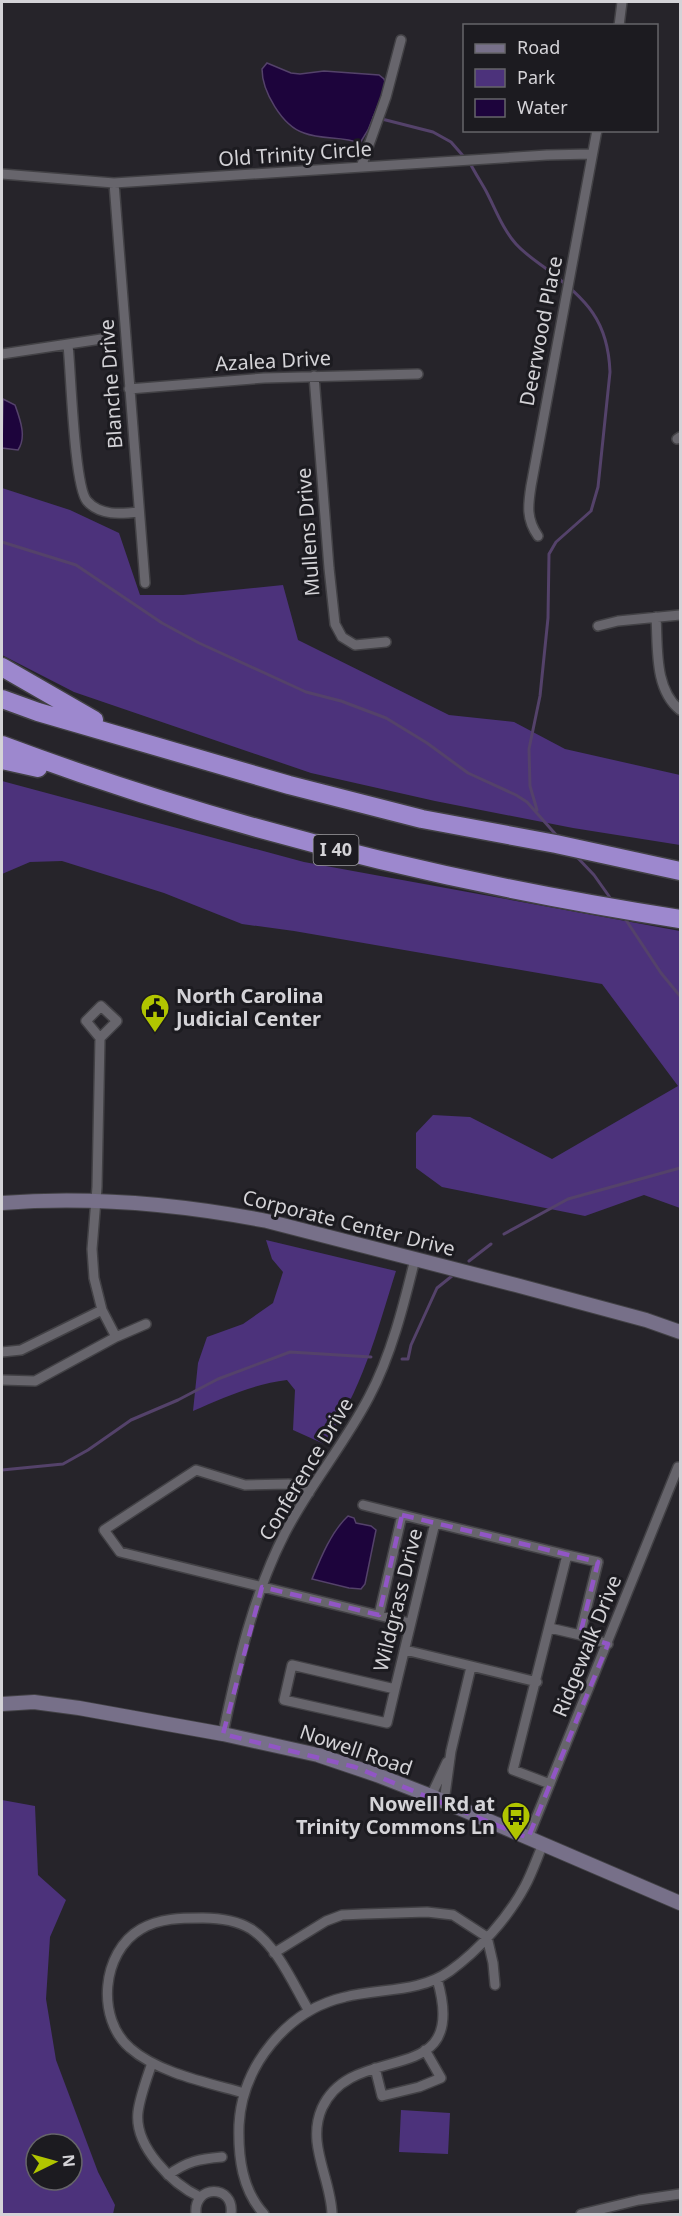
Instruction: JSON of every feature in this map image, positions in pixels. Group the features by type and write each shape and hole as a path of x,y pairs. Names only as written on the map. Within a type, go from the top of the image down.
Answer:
{"highway":[{"path":"2,667 122,735"},
{"path":"2,699 38,712 289,785 422,819 556,844 681,871"},
{"name":"I 40","path":"2,746 74,772 330,849 569,902 681,919"},
{"path":"2,760 22,766 74,772"}],"street":[{"path":"619,24 622,2"},
{"path":"361,167 387,98 401,40"},
{"name":"Deerwood Place","path":"538,536 531,527 527,513 597,132"},
{"name":"Old Trinity Circle","path":"2,174 114,183 592,154"},
{"name":"Blanche Drive","path":"114,183 145,583"},
{"path":"2,354 108,338"},
{"path":"68,345 77,466 82,494 92,506 103,512 119,514 139,512"},
{"name":"Azalea Drive","path":"129,389 264,378 418,374"},
{"name":"Mullens Drive","path":"314,376 328,568 335,624 342,636 355,645 386,642"},
{"path":"598,626 618,621 681,615"},
{"path":"656,617 662,683 671,700 681,710"},
{"path":"100,1038 96,1200 92,1249 94,1278 102,1310 116,1337"},
{"name":"Corporate Center Drive","path":"2,1203 96,1200 177,1206 235,1215 416,1259 646,1320 681,1332"},
{"name":"Conference Drive","path":"223,1734 246,1636 262,1587 284,1534 369,1398 382,1369 416,1259"},
{"path":"2,1352 21,1350 102,1310"},
{"path":"2,1380 34,1381 116,1337 146,1324"},
{"name":"Ridgewalk Drive","path":"528,1838 678,1467"},
{"path":"309,1493 289,1484 245,1485 196,1470 104,1530 120,1552 410,1623"},
{"path":"363,1505 435,1523"},
{"path":"379,1615 402,1515"},
{"name":"Wildgrass Drive","path":"395,1689 292,1665 284,1700 387,1723 435,1523 598,1562 580,1635"},
{"path":"549,1785 513,1770 537,1682 567,1555"},
{"path":"550,1628 608,1644"},
{"path":"405,1650 537,1682"},
{"path":"444,1802 451,1751 471,1667"},
{"name":"Nowell Road","path":"2,1704 28,1702 56,1704 223,1734 318,1755 430,1796 681,1903"},
{"path":"430,1796 451,1751"},
{"path":"231,2214 240,2198 240,2118 244,2093 262,2055 275,2039 309,2011 343,1997 414,1987 437,1979 487,1937 507,1913 525,1887 543,1844"},
{"path":"274,1953 326,1921 342,1916 427,1912 453,1915 487,1937 495,1985"},
{"path":"244,2093 152,2063 129,2048 116,2030 109,2010 109,1974 117,1953 140,1929 174,1918 220,1918 242,1924 252,1930 274,1953 309,2011"},
{"path":"332,2214 329,2189 316,2145 318,2123 323,2107 334,2090 360,2072 414,2058 436,2041 442,2030 444,2012 437,1979"},
{"path":"375,2068 382,2096 418,2087 441,2078 425,2050"},
{"path":"152,2063 138,2113 145,2144 168,2175 200,2197"},
{"path":"168,2175 184,2163 222,2157"},
{"path":"196,2214 195,2207 200,2197 216,2192 240,2198 264,2214"},
{"path":"581,2214 639,2200 681,2194"}],"highlighted area":[{"path":"402,1515 598,1562 580,1635 608,1644 528,1838 355,1767 223,1734 262,1587 379,1615"}],"green space":[{"path":"2,488 70,510 119,533 140,595 183,595 283,585 298,640 449,715 514,722 565,749 680,775 680,845 573,828 435,801 311,773 74,692 2,655"},
{"path":"2,781 304,862 680,931 680,1208 644,1195 585,1216 442,1187 416,1168 416,1133 433,1115 470,1117 552,1159 678,1086 602,984 242,924 164,893 62,861 30,862 2,874"},
{"path":"266,1240 396,1271 367,1361 349,1403 324,1444 293,1430 295,1390 287,1380 251,1388 193,1411 198,1363 207,1337 243,1324 273,1303 283,1272 272,1259"},
{"path":"2,1800 35,1806 38,1875 66,1900 50,1937 46,1999 56,2060 83,2132 24,2132 24,2192 84,2192 84,2135 98,2172 115,2205 113,2214 2,2214"},
{"path":"401,2110 450,2113 448,2154 399,2152"}],"water":[{"path":"267,63 291,73 324,71 379,75 384,79 386,85 368,130 360,143 346,139 318,137 304,133 288,123 275,107 265,87 262,69"},
{"path":"3,399 15,405 19,416 22,439 18,450 2,448"},
{"path":"348,1516 354,1518 356,1523 371,1526 376,1530 365,1584 361,1589 312,1579 332,1537"}],"waterway":[{"path":"374,117 433,132 451,142 465,158"},
{"path":"470,163 511,238 527,255 574,292 593,313 605,338 610,372 598,487 591,511 556,542 549,554 548,618 540,696 529,749 530,786 537,810"},
{"path":"2,542 76,565 162,623 199,643 306,692 341,701 386,718 427,743 468,773 527,802 558,837"},
{"path":"576,856 594,875 611,899"},
{"path":"624,917 661,973 680,996"},
{"path":"504,1234 568,1199 680,1168"},
{"path":"469,1261 491,1244"},
{"path":"402,1359 408,1359 411,1345 437,1288 452,1276"},
{"path":"2,1470 63,1464 88,1450 131,1420 178,1400 218,1379 290,1352 371,1357"}],"place":[{"name":"North Carolina Judicial Center","path":"155,1034"},
{"name":"Nowell Rd at Trinity Commons Ln","path":"516,1842"}]}
